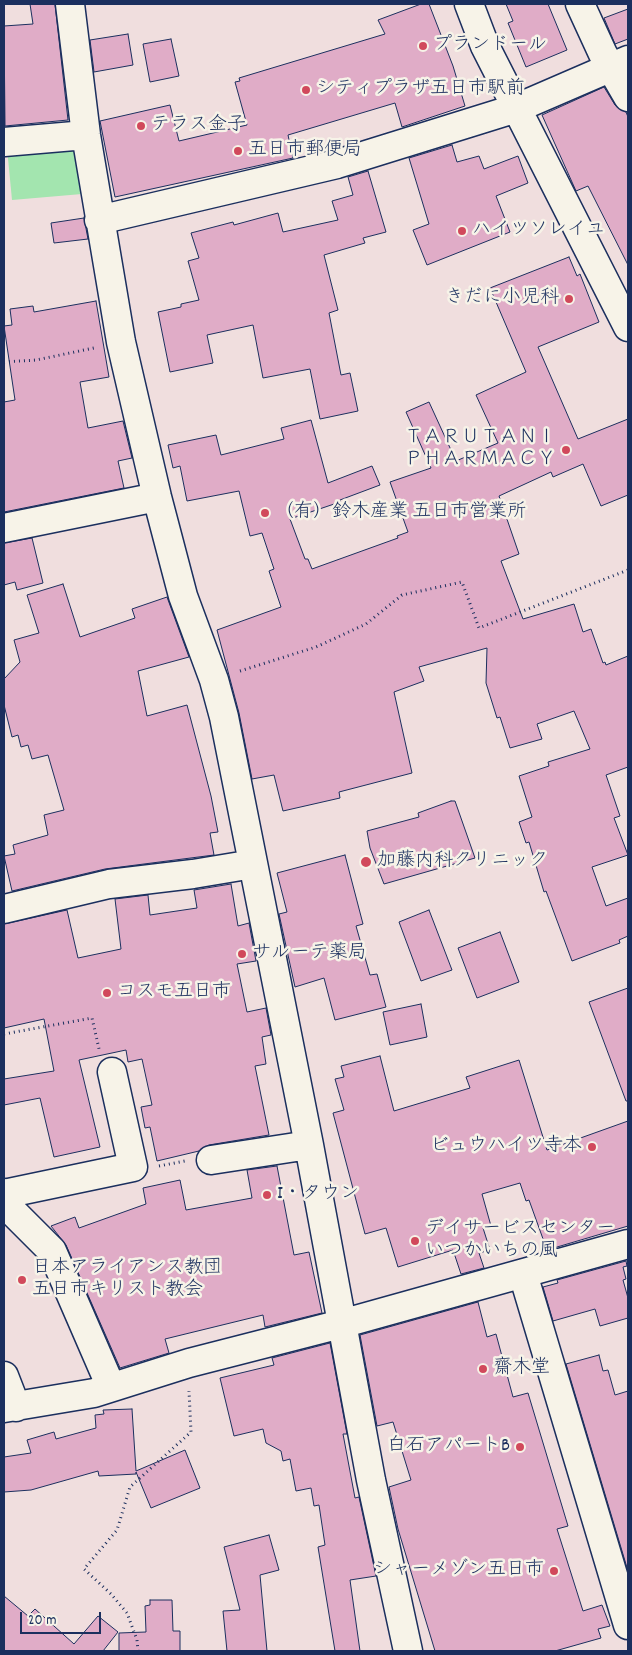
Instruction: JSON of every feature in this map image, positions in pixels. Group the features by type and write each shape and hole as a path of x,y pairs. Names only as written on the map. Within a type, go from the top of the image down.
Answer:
{"street":[{"path":"70,4 86,135 121,342 157,497 183,596 214,680 224,717 309,1144 341,1324 408,1651"},
{"path":"469,4 485,46 628,327"},
{"path":"580,4 603,54 620,63 628,97"},
{"path":"100,220 337,164 517,108 620,63"},
{"path":"4,142 86,135"},
{"path":"4,528 157,497"},
{"path":"4,909 109,884 193,874 253,864"},
{"path":"111,1387 52,1251 10,1209 4,1193 133,1167 112,1072"},
{"path":"211,1160 309,1144"},
{"path":"4,1376 10,1408 64,1399 111,1387 188,1363 341,1324 628,1244"},
{"path":"523,1274 622,1585 628,1625"}],"path":[{"path":"4,362 36,360 121,342"},
{"path":"214,680 316,646 366,624 402,595 462,582 479,628 628,570"},
{"path":"4,1034 92,1018 105,1074 112,1072"},
{"path":"133,1167 134,1172 210,1155 211,1160"},
{"path":"138,1651 137,1640 127,1613 111,1594 84,1569 117,1530 130,1486 191,1432 188,1363"}],"green space":[{"path":"78,146 82,194 12,200 7,148"}],"building":[{"path":"30,4 55,4 68,120 5,126 4,26 33,24"},
{"path":"421,4 429,4 453,66 465,106 402,127 395,103 288,135 293,158 115,197 100,121 170,105 179,141 247,125 235,82 240,81 239,78 385,34 378,20"},
{"path":"506,4 548,4 567,50 526,67 508,23 513,21"},
{"path":"628,9 628,39 615,44 604,18"},
{"path":"128,34 133,65 94,72 90,40"},
{"path":"171,39 179,76 150,82 143,44"},
{"path":"604,87 615,105 626,112 628,117 628,265 588,186 576,191 542,115"},
{"path":"452,145 457,162 479,156 484,169 518,156 528,183 496,196 510,232 427,265 413,230 429,224 409,158"},
{"path":"368,171 386,232 363,238 365,243 324,255 338,310 329,313 341,375 350,373 358,411 320,419 310,369 263,378 253,325 207,335 213,363 170,372 158,312 181,307 181,304 199,300 188,261 199,258 191,233 233,222 234,225 278,213 283,232 338,220 332,201 353,195 348,177"},
{"path":"84,218 88,239 54,243 51,223"},
{"path":"569,257 577,276 580,274 599,322 538,347 578,439 628,419 628,495 601,506 583,464 553,477 551,472 499,496 519,554 501,561 523,619 574,604 583,632 591,629 603,663 605,662 606,665 628,656 628,767 606,775 620,816 614,818 628,855 592,867 606,906 628,898 628,936 619,940 620,943 572,961 546,891 544,892 529,842 526,843 519,822 532,817 519,776 549,766 548,762 590,749 574,711 537,724 542,739 510,748 500,717 497,718 486,683 487,648 419,667 424,681 394,692 412,773 339,792 340,798 283,811 274,775 252,779 239,713 217,630 281,607 269,571 274,569 262,533 250,536 239,491 187,501 180,466 173,468 168,445 216,435 221,455 284,439 281,428 311,420 328,483 372,466 380,485 340,500 340,502 290,519 305,559 308,559 312,569 398,538 397,536 408,532 390,482 431,468 406,412 429,402 456,461 498,443 476,395 526,372 490,288"},
{"path":"96,301 109,377 80,382 88,428 123,421 132,458 118,461 124,488 4,512 4,402 15,400 4,326 12,325 10,309 33,306 34,312"},
{"path":"32,538 43,583 17,590 15,582 4,585 4,543"},
{"path":"63,584 80,637 135,618 132,609 167,597 189,657 138,671 147,716 187,705 211,796 218,832 210,833 214,855 105,869 12,891 4,856 15,854 13,845 48,835 44,815 64,810 48,755 32,759 28,745 21,747 18,735 12,737 4,705 4,679 20,662 14,640 39,633 27,595"},
{"path":"455,801 475,858 384,884 370,848 367,831 419,817 418,813"},
{"path":"345,855 363,924 356,926 370,975 377,974 386,1007 335,1020 324,978 295,987 279,914 287,912 277,873"},
{"path":"231,884 238,926 249,923 256,961 237,964 247,1012 266,1008 271,1035 262,1037 266,1064 255,1066 269,1135 209,1145 199,1151 157,1161 150,1127 145,1128 141,1107 152,1105 142,1059 128,1062 126,1050 79,1060 100,1147 54,1157 40,1098 4,1105 4,1079 54,1071 44,1019 4,1028 4,924 67,910 78,958 121,949 115,899 148,895 150,915 197,908 194,890"},
{"path":"429,910 452,970 421,981 399,922"},
{"path":"500,932 519,982 477,998 458,948"},
{"path":"628,988 628,1101 626,1101 589,1002"},
{"path":"421,1004 427,1037 390,1045 383,1012"},
{"path":"380,1056 394,1111 470,1088 466,1077 519,1060 547,1150 628,1121 628,1226 547,1250 529,1200 526,1201 520,1183 482,1194 491,1226 483,1228 490,1250 479,1253 484,1268 461,1274 453,1250 398,1267 386,1228 365,1234 333,1113 344,1110 335,1079 344,1077 341,1066"},
{"path":"277,1166 294,1255 309,1252 322,1313 265,1327 263,1315 165,1339 169,1353 120,1368 66,1245 51,1226 75,1217 79,1228 146,1204 143,1188 180,1180 186,1210 252,1198 247,1170"},
{"path":"626,1261 627,1266 623,1267 626,1279 623,1280 628,1298 628,1318 600,1326 595,1309 553,1321 543,1287 558,1283 557,1280"},
{"path":"478,1302 487,1337 496,1334 513,1397 528,1393 568,1526 557,1529 583,1611 602,1605 610,1626 598,1629 601,1638 555,1651 435,1651 398,1529 389,1487 411,1480 393,1422 377,1426 360,1335"},
{"path":"330,1343 347,1434 343,1434 355,1498 359,1497 376,1576 350,1580 360,1651 335,1651 318,1547 325,1545 319,1505 314,1506 311,1488 296,1491 290,1459 283,1461 281,1451 266,1443 263,1429 234,1436 220,1378 274,1365 272,1358"},
{"path":"599,1355 603,1371 608,1370 615,1395 628,1391 628,1571 566,1364"},
{"path":"132,1409 136,1471 185,1450 200,1488 151,1508 136,1472 136,1474 99,1476 98,1471 31,1490 4,1492 4,1457 31,1453 27,1440 54,1432 56,1439 96,1428 95,1415 104,1414 103,1410"},
{"path":"269,1535 279,1570 260,1575 267,1651 227,1651 223,1611 240,1610 224,1547"},
{"path":"4,1596 28,1616 35,1609 74,1644 98,1616 118,1632 103,1651 4,1651"},
{"path":"150,1600 172,1600 173,1631 180,1631 180,1651 119,1651 119,1633 146,1632 145,1606 150,1605"}],"place":[{"name":"プランドール","path":"423,46"},
{"name":"シティプラザ五日市駅前","path":"306,90"},
{"name":"テラス金子","path":"141,126"},
{"name":"五日市郵便局","path":"238,151"},
{"name":"ハイツソレイユ","path":"462,231"},
{"name":"きだに小児科","path":"569,299"},
{"name":"ＴＡＲＵＴＡＮＩ ＰＨＡＲＭＡＣＹ","path":"566,450"},
{"name":"（有）鈴木産業 五日市営業所","path":"265,513"},
{"name":"加藤内科クリニック","path":"366,862"},
{"name":"サルーテ薬局","path":"242,954"},
{"name":"コスモ五日市","path":"107,993"},
{"name":"ビュウハイツ寺本","path":"592,1147"},
{"name":"I・タウン","path":"267,1195"},
{"name":"デイサービスセンター いつかいちの風","path":"415,1241"},
{"name":"日本アライアンス教団 五日市キリスト教会","path":"22,1280"},
{"name":"齋木堂","path":"483,1369"},
{"name":"白石アパートB","path":"520,1447"},
{"name":"シャーメゾン五日市","path":"554,1571"}]}
